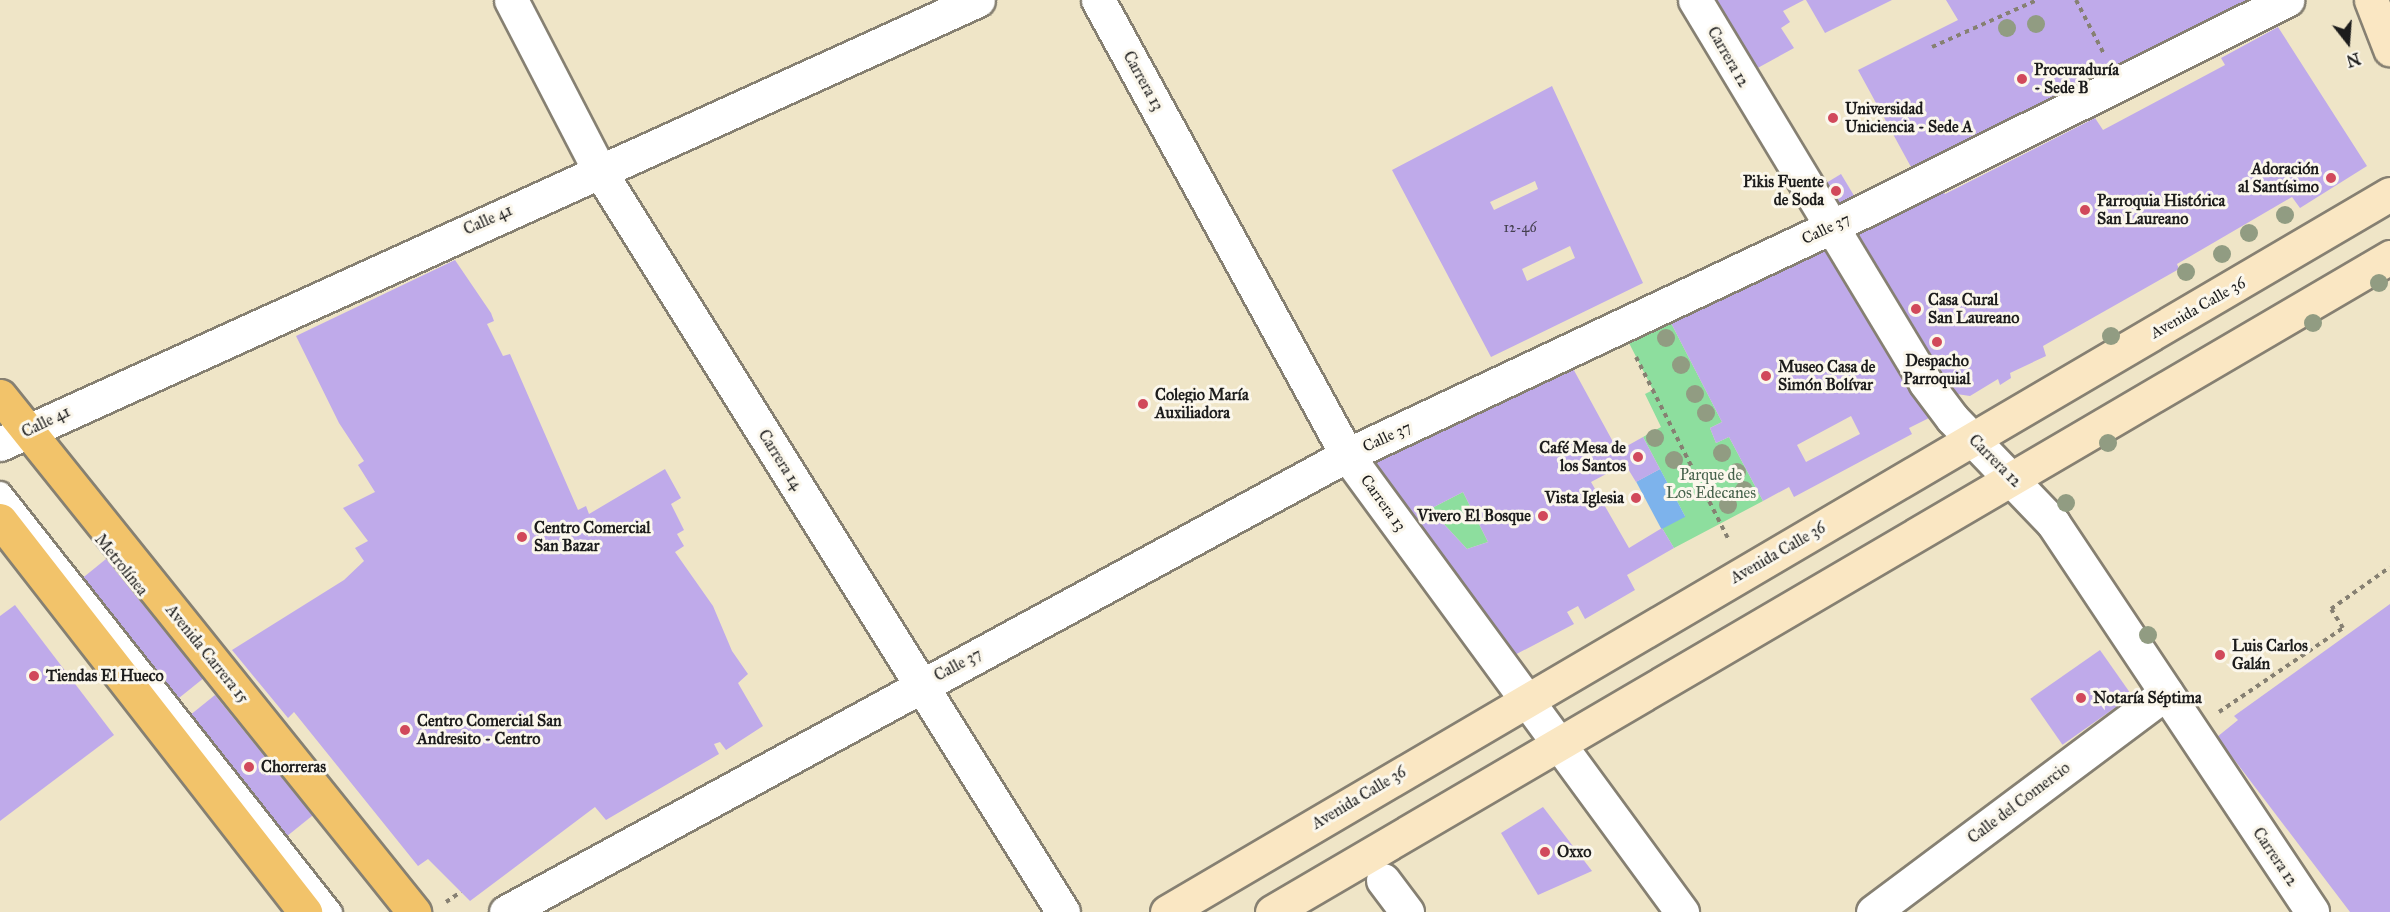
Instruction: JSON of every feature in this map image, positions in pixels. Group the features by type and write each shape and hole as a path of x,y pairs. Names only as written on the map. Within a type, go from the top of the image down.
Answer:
{"main road":[{"path":"2371,0 2390,50"},
{"name":"Avenida Calle 36","path":"1167,912 1526,699 2390,194"},
{"path":"1272,912 1558,742 2390,256"},
{"name":"Avenida Carrera 15","path":"0,396 11,432 414,912"},
{"path":"0,520 305,912"}],"street":[{"name":"Carrera 14","path":"511,0 600,170 1063,912"},
{"name":"Calle 41","path":"11,432 978,0"},
{"name":"Carrera 13","path":"1098,0 1347,455 1682,912"},
{"name":"Carrera 12","path":"1695,0 1829,228 1925,382 1973,439 2012,477 2053,524 2312,912"},
{"name":"Calle 37","path":"506,912 1347,455 1829,228 2288,0"},
{"name":"Calle del Comercio","path":"1873,912 2166,693"},
{"path":"1383,880 1407,912"}],"lane":[{"name":"Metrolínea","path":"11,432 397,912"},
{"path":"0,492 331,912"}],"path":[{"path":"1932,46 2037,0"},
{"path":"2076,0 2107,58"},
{"path":"1621,326 1732,546"},
{"path":"2191,730 2343,628 2331,609 2390,567"}],"green space":[{"name":"Parque de Los Edecanes","path":"1671,323 1722,422 1710,428 1716,443 1729,437 1763,501 1674,548 1662,528 1685,516 1643,437 1661,427 1645,394 1653,390 1629,343"},
{"path":"1463,492 1488,542 1467,549 1430,509"}],"water":[{"path":"1660,469 1685,517 1662,529 1636,482"}],"building":[{"path":"1708,0 1804,0 1783,11 1790,22 1781,28 1794,48 1754,70"},
{"path":"1806,0 1892,0 1825,33"},
{"path":"1946,0 2249,0 1911,167 1858,70 1958,20"},
{"name":"Parroquia Histórica San Laureano","path":"2278,27 2367,166 2300,208 2292,197 2177,264 2179,269 2043,346 2046,356 2010,373 2011,378 2000,385 1998,379 1970,396 1950,393 1840,234 1940,190 1945,194 2095,118 2103,130 2225,65 2221,58"},
{"path":"1552,86 1643,283 1491,357 1392,170","holes":["1535,181 1538,189 1494,210 1490,202","1570,246 1575,258 1527,281 1522,269"]},
{"name":"Pikis Fuente de Soda","path":"1841,174 1854,196 1833,209 1820,187"},
{"name":"Museo Casa de Simón Bolívar","path":"1822,243 1929,418 1909,428 1912,434 1794,497 1789,487 1763,501 1729,437 1716,443 1710,428 1722,422 1671,323 1642,337 1634,325","holes":["1851,416 1860,434 1806,462 1797,445"]},
{"name":"Centro Comercial San Bazar","path":"455,260 491,313 494,321 487,324 503,356 510,354 578,510 586,506 589,514 665,469 681,498 671,504 684,530 677,534 684,546 675,552 713,606 732,651 748,674 738,683 763,726 726,750 720,742 714,744 719,754 606,820 595,807 470,901 428,859 418,866 294,712 288,718 232,650 344,580 364,561 355,548 368,541 343,508 375,492 358,465 364,461 339,423 296,336"},
{"name":"Vivero El Bosque","path":"1570,363 1618,451 1643,437 1660,469 1636,482 1625,464 1591,482 1629,548 1662,528 1674,548 1627,575 1635,590 1585,619 1578,606 1567,612 1574,624 1509,658 1486,616 1363,459","holes":["1463,492 1488,542 1467,549 1430,509"]},
{"path":"106,559 203,679 175,701 78,582"},
{"path":"2390,604 2390,912 2350,912 2217,737 2238,720 2234,716"},
{"name":"Tiendas El Hueco","path":"15,605 114,735 0,821 0,616"},
{"name":"Notaría Séptima","path":"2100,650 2132,696 2062,745 2030,699"},
{"name":"Chorreras","path":"215,695 313,815 284,839 186,718"},
{"name":"Oxxo","path":"1543,807 1592,871 1538,895 1501,833"}],"place":[{"name":"Procuraduría - Sede B","path":"2022,79"},
{"name":"Universidad Uniciencia - Sede A","path":"1833,118"},
{"name":"Adoración al Santísimo","path":"2331,178"},
{"name":"Pikis Fuente de Soda","path":"1836,191"},
{"name":"Parroquia Histórica San Laureano","path":"2085,210"},
{"name":"Casa Cural San Laureano","path":"1916,309"},
{"name":"Despacho Parroquial","path":"1937,342"},
{"name":"Museo Casa de Simón Bolívar","path":"1766,376"},
{"name":"Colegio María Auxiliadora","path":"1143,404"},
{"name":"Café Mesa de los Santos","path":"1638,457"},
{"name":"Vista Iglesia","path":"1636,498"},
{"name":"Vivero El Bosque","path":"1543,516"},
{"name":"Centro Comercial San Bazar","path":"522,537"},
{"name":"Luis Carlos Galán","path":"2220,655"},
{"name":"Tiendas El Hueco","path":"34,676"},
{"name":"Notaría Séptima","path":"2081,698"},
{"name":"Centro Comercial San Andresito - Centro","path":"405,730"},
{"name":"Chorreras","path":"249,767"},
{"name":"Oxxo","path":"1545,852"}]}
